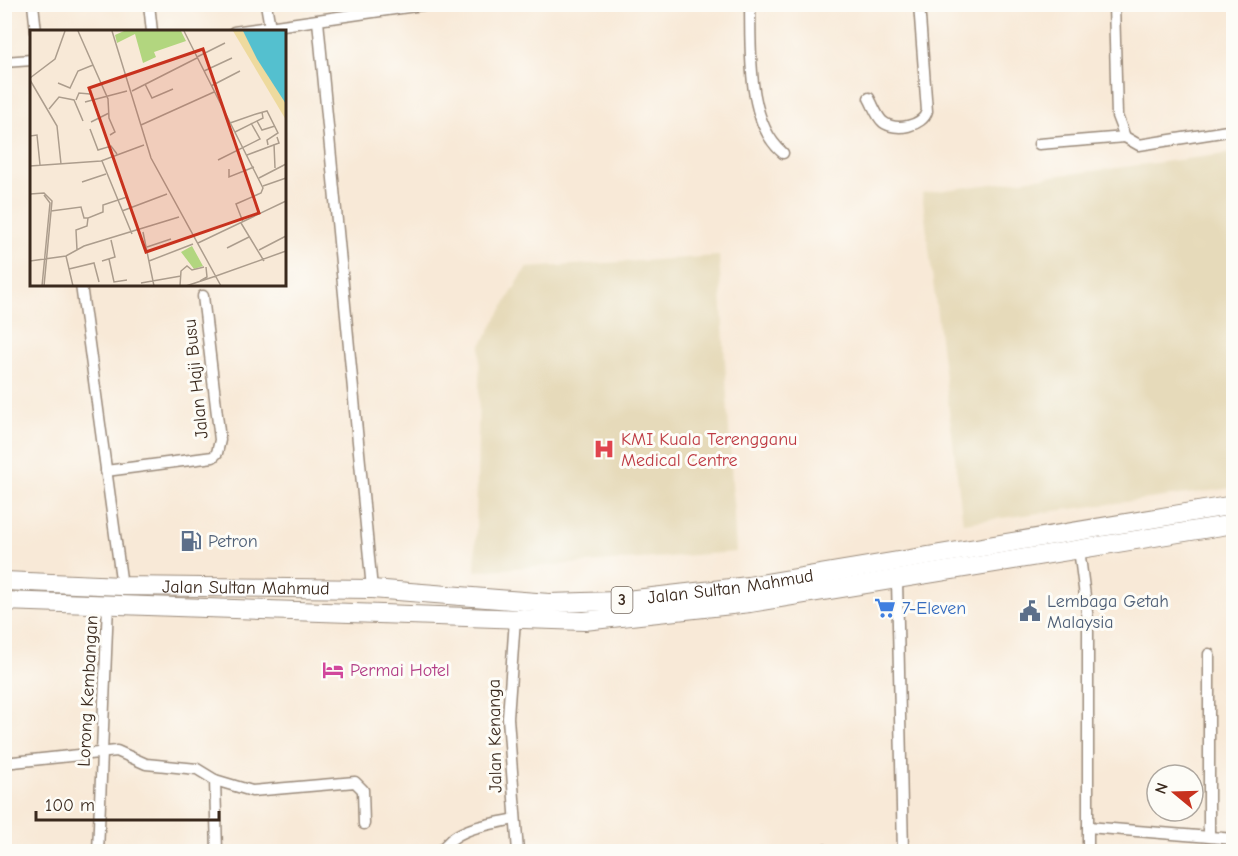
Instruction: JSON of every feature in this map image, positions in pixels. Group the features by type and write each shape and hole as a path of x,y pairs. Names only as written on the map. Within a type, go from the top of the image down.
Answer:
{"highway":[{"name":"Jalan Sultan Mahmud","path":"4,581 122,586 372,589 549,603 618,601 748,586 1233,505"},
{"name":"Jalan Sultan Mahmud","path":"4,601 584,621 655,615 897,580 1233,525"}],"street":[{"path":"33,4 36,30"},
{"path":"149,4 152,30"},
{"path":"267,4 270,27"},
{"path":"248,30 429,4"},
{"path":"750,4 751,56 759,120 773,145 783,153"},
{"path":"869,98 881,120 891,126 920,123 925,118 927,111 919,4"},
{"path":"1114,4 1117,116 1125,137"},
{"path":"318,21 372,589"},
{"path":"4,62 30,60"},
{"path":"1039,144 1125,137 1139,145 1233,130"},
{"path":"81,286 122,586"},
{"name":"Jalan Haji Busu","path":"106,471 213,457 217,453 220,440 203,296"},
{"path":"1078,549 1089,620 1088,852"},
{"path":"897,580 903,852"},
{"name":"Lorong Kembangan","path":"98,852 108,604"},
{"name":"Jalan Kenanga","path":"515,619 508,718 518,852"},
{"path":"1209,654 1209,835"},
{"path":"4,763 117,751 146,764 198,769 215,780 252,791 355,782 363,790 364,824"},
{"path":"215,780 217,852"},
{"path":"441,852 447,841 457,833 515,819"},
{"path":"1088,827 1233,838"}],"shaded area":[{"path":"1233,153 1233,488 963,523 922,193"},
{"name":"KMI Kuala Terengganu Medical Centre","path":"719,256 736,552 475,571 480,347 526,268"}],"place":[{"name":"KMI Kuala Terengganu Medical Centre","path":"604,449"},
{"name":"Petron","path":"191,541"},
{"name":"7-Eleven","path":"885,608"},
{"name":"Lembaga Getah Malaysia","path":"1030,611"},
{"name":"Permai Hotel","path":"333,670"}]}
